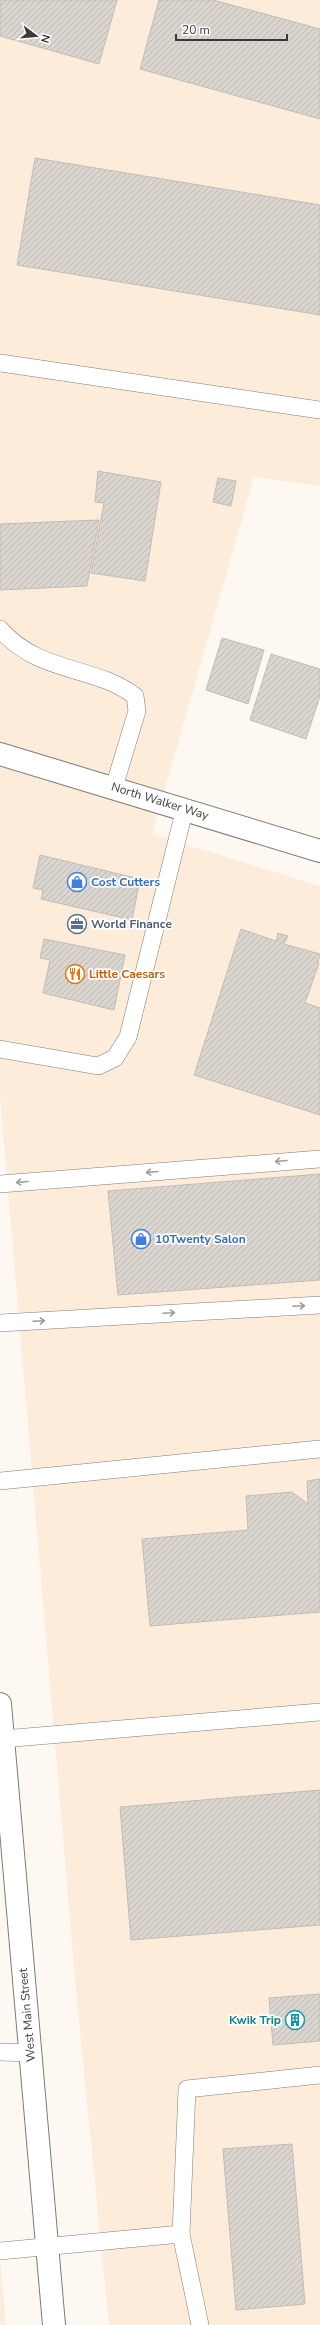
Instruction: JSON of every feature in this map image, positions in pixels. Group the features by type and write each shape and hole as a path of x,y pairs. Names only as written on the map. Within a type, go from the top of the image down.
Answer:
{"main road":[{"name":"North Walker Way","path":"0,754 185,808 320,851"},
{"name":"West Main Street","path":"0,1704 3,1740 6,1858 30,2053 54,2325"}],"lane":[{"path":"0,363 320,410"},
{"path":"0,629 26,652 57,666 122,686 135,696 137,711 114,787"},
{"path":"0,1049 98,1066 115,1058 128,1037 185,808"},
{"path":"0,1184 320,1159"},
{"path":"0,1323 320,1305"},
{"path":"0,1481 320,1449"},
{"path":"3,1740 320,1712"},
{"path":"0,2052 30,2053"},
{"path":"200,2325 181,2234 187,2089 320,2075"},
{"path":"0,2251 181,2234"}],"shaded area":[{"path":"0,0 320,0 320,486 254,477 152,834 320,886 320,2325 109,2325 76,1991 0,1096"},
{"path":"0,2258 6,2325 0,2325"}],"building":[{"path":"0,0 117,0 99,64 0,36"},
{"path":"159,0 213,0 320,29 320,119 140,69"},
{"path":"35,158 320,205 320,315 17,265"},
{"path":"98,471 161,482 145,581 91,573 104,503 95,502"},
{"path":"218,478 236,481 231,506 213,502"},
{"path":"99,520 87,586 0,590 0,524"},
{"path":"222,638 264,650 248,704 206,690"},
{"path":"271,654 320,669 320,696 306,739 250,720"},
{"path":"40,855 140,879 132,920 41,899 43,890 33,888"},
{"path":"241,929 276,941 278,933 288,936 284,944 320,954 319,963 305,1003 320,1008 320,1115 194,1075"},
{"path":"44,939 125,955 114,1010 43,993 50,960 40,958"},
{"path":"320,1174 320,1280 118,1295 108,1191"},
{"path":"320,1479 320,1612 150,1626 142,1539 248,1530 246,1496 292,1492 308,1504 307,1481"},
{"path":"320,1790 320,1925 131,1940 120,1807"},
{"name":"Kwik Trip","path":"320,1994 320,2041 273,2045 269,1998"},
{"path":"292,2144 305,2304 236,2310 223,2149"}],"place":[{"name":"Cost Cutters","path":"77,882"},
{"name":"World Finance","path":"77,924"},
{"name":"Little Caesars","path":"75,974"},
{"name":"10Twenty Salon","path":"141,1239"},
{"name":"Kwik Trip","path":"295,2020"}]}
